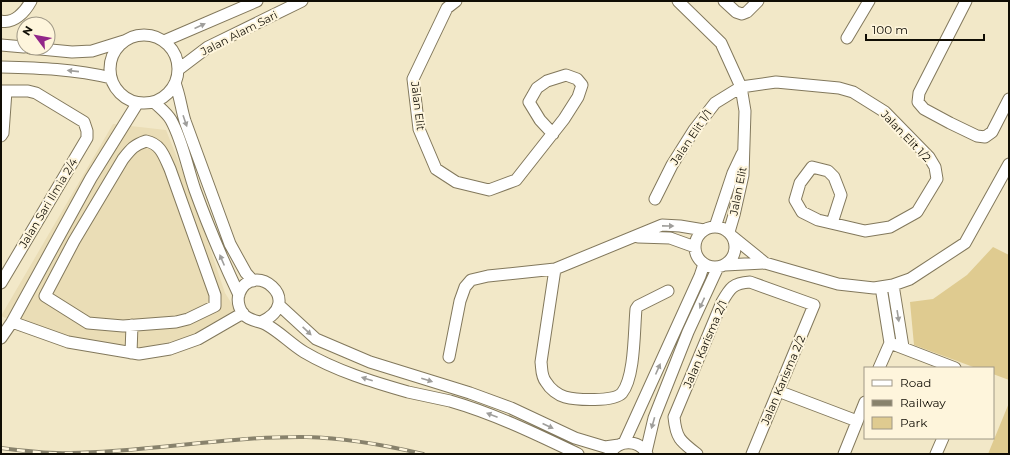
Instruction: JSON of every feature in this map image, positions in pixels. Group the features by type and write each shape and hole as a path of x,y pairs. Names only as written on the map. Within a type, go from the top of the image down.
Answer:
{"street":[{"path":"1,21 6,22 16,18 24,12 31,1"},
{"name":"Jalan Alam Sari","path":"164,41 257,1"},
{"name":"Jalan Alam Sari","path":"179,69 208,47 302,1"},
{"name":"Jalan Elit","path":"456,1 447,8 413,78 419,129 436,169 456,182 489,190 516,180 553,134 578,97 582,85 577,79 566,75 547,81 537,88 529,102 540,120 553,134"},
{"name":"Jalan Elit","path":"678,1 721,43 741,87 745,111 743,175 731,234"},
{"path":"724,1 736,12 742,14 758,1"},
{"path":"847,38 869,1"},
{"path":"966,1 919,93 918,102 924,109 977,136 985,137 992,132 1009,99"},
{"path":"134,36 154,36 164,41 172,48 177,58 179,69 172,89 164,97 154,102 137,104 123,96 116,88 111,78 110,68 112,58 117,48 125,41 134,36"},
{"path":"56,50 72,52 92,51 125,41"},
{"path":"1,45 16,46"},
{"path":"1,67 45,68 87,72 111,78"},
{"name":"Jalan Elit 1/2","path":"741,87 776,82 839,88 854,92 885,112 935,166 937,179 917,212 890,227 865,231 818,220 802,212 795,200 800,183 812,167 828,171 834,177 841,195 832,223"},
{"path":"175,83 180,96 185,121 230,244 246,273 253,281"},
{"name":"Jalan Elit 1/1","path":"655,199 672,165 694,130 715,103 741,87"},
{"path":"1,136 3,134 4,91"},
{"name":"Jalan Sari Ilmia 2/4","path":"1,283 87,138 87,131 84,122 36,93 28,91 4,91"},
{"path":"154,102 170,119 186,155 188,168 197,194 223,262 239,295"},
{"path":"1,338 12,322 91,178 137,104"},
{"path":"146,141 153,143 160,149 182,200 215,295 215,306 188,319 176,322 124,326 88,323 45,296 122,159 137,144 146,141"},
{"name":"Jalan Elit","path":"715,227 733,173 744,149"},
{"path":"704,230 697,237 695,247 697,256 704,264 713,267 765,263 838,284 874,288 893,285 910,279 966,243 1009,164"},
{"path":"91,178 106,187"},
{"path":"182,200 197,194"},
{"path":"449,357 460,301 465,287 471,280 488,276 555,269 662,225 704,230 715,227 722,228 765,263"},
{"path":"647,453 654,418 688,332 721,266 732,258 735,253 735,242 731,234"},
{"path":"634,237 670,238 695,247"},
{"path":"610,454 622,444 694,290 704,264"},
{"path":"555,269 541,362 542,374 545,382 555,392 566,397 612,399 621,394 627,386 632,363 636,309 638,306 668,291"},
{"path":"261,322 276,312 279,305 279,296 276,290 272,285 261,280 253,281 243,288 239,295 238,303 243,313 250,319 261,322 274,329 303,352 359,377 491,414 578,454"},
{"name":"Jalan Karisma 2/1","path":"697,454 683,444 675,432 674,416 728,291 733,285 741,282 750,282 814,305"},
{"path":"893,285 903,347"},
{"path":"879,367 890,343 881,287"},
{"path":"279,305 316,339 370,362 470,393 511,408 575,438 605,447 631,442 637,444 647,453"},
{"name":"Jalan Karisma 2/2","path":"752,454 814,305"},
{"path":"12,322 68,342 139,354 170,349 198,339 243,313"},
{"path":"131,353 132,325"},
{"path":"890,343 953,367"},
{"path":"778,391 857,421"},
{"path":"844,454 864,404"},
{"path":"936,454 943,439"}],"shaded area":[{"path":"113,124 166,130 192,195 225,293 237,312 187,338 131,350 29,328 1,316"}],"green space":[{"path":"993,247 1009,255 1009,380 994,374 994,367 973,367 914,345 910,302 933,299 967,275"},
{"path":"1009,403 1009,454 988,454"}],"railway":[{"path":"1,448 53,453 100,452 217,441 276,437 306,437 365,442 423,454"}]}
